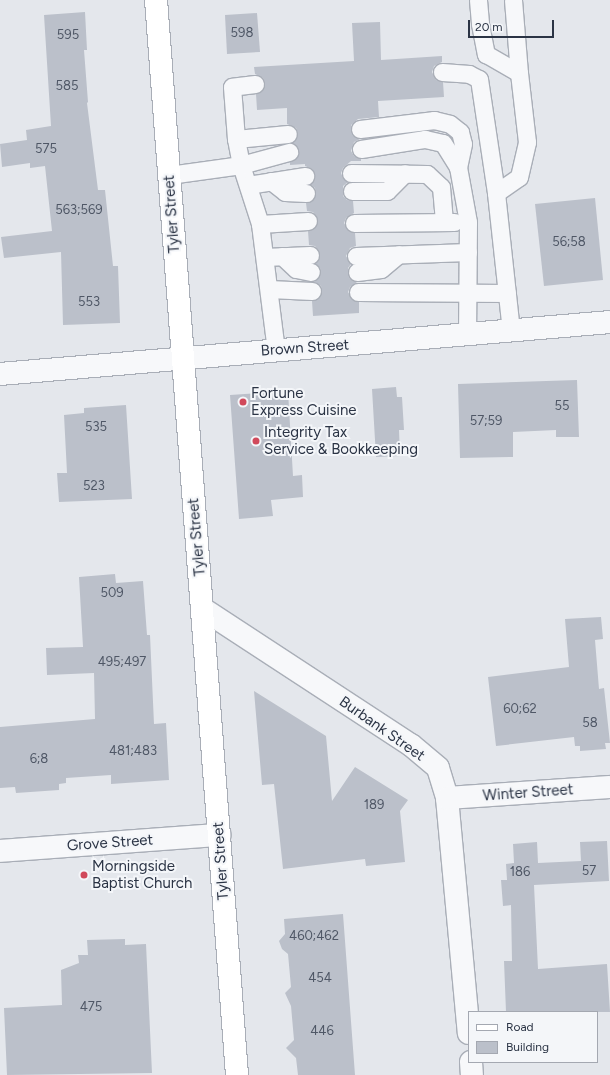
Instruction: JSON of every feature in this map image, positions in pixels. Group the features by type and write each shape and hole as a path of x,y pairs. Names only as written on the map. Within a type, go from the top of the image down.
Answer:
{"main road":[{"name":"Tyler Street","path":"156,0 237,1075"}],"street":[{"name":"Brown Street","path":"0,374 183,357 467,335 610,322"},
{"name":"Burbank Street","path":"203,609 411,745 438,768 447,798 468,1022"},
{"name":"Winter Street","path":"447,798 610,787"},
{"name":"Grove Street","path":"0,851 219,835"},
{"path":"471,1063 472,1075"}],"lane":[{"path":"478,0 480,24 486,54 519,73"},
{"path":"496,194 519,177 527,142 513,0"},
{"path":"442,72 469,74 479,80 496,194 511,331"},
{"path":"255,84 232,87 236,139 241,165 260,224 276,350"},
{"path":"360,130 434,120 450,124 460,132 463,144 458,167"},
{"path":"236,139 288,134"},
{"path":"361,149 425,139 443,143 458,167 468,222 467,335"},
{"path":"169,175 241,165 289,152"},
{"path":"351,173 427,174 441,187 444,222"},
{"path":"352,191 387,191 405,173"},
{"path":"248,185 271,181 285,192 305,184"},
{"path":"260,224 308,221"},
{"path":"354,223 468,222"},
{"path":"357,264 381,269 399,254 468,252"},
{"path":"265,257 310,255"},
{"path":"282,256 296,269 311,272"},
{"path":"269,289 312,291"},
{"path":"358,292 507,293"}],"building":[{"path":"85,12 87,50 84,50 87,103 98,190 105,190 113,266 118,266 120,323 63,325 61,252 4,258 1,237 52,231 45,166 30,168 30,163 2,167 0,144 27,140 26,130 51,126 44,15"},
{"path":"257,13 260,52 227,54 225,15"},
{"path":"380,22 381,60 442,56 442,62 434,66 432,72 436,80 443,82 444,97 378,101 379,117 358,119 351,125 352,135 360,139 354,142 351,151 354,156 361,159 361,161 351,161 343,168 341,173 343,178 348,182 343,186 343,196 347,200 353,201 354,213 346,218 344,223 349,231 355,233 356,246 350,248 346,256 351,264 348,268 349,278 357,282 350,287 348,292 353,300 359,302 359,313 313,316 312,301 320,297 322,291 321,286 314,281 321,274 320,268 315,263 319,259 320,254 315,246 309,245 308,231 314,229 318,220 313,212 307,211 306,203 314,199 316,194 315,188 310,184 314,180 315,174 312,169 305,166 305,164 290,165 290,162 296,159 299,154 298,149 292,143 297,138 298,133 296,128 287,124 287,108 257,110 256,94 261,92 265,83 263,78 255,74 254,67 354,61 352,23"},
{"path":"595,198 603,280 544,286 535,204"},
{"path":"577,380 579,437 556,437 556,430 513,432 513,457 460,458 458,384"},
{"path":"396,387 397,397 402,397 404,430 399,430 400,456 376,457 372,389"},
{"path":"288,391 293,476 302,475 303,497 271,500 273,516 239,519 230,395"},
{"path":"126,405 132,499 59,502 57,473 67,473 64,415 84,413 84,408"},
{"path":"115,574 116,583 143,581 147,635 150,635 154,724 166,723 169,780 111,784 111,775 66,778 66,783 59,784 59,790 16,793 15,787 0,788 0,727 95,719 94,673 47,675 46,648 83,647 79,577"},
{"path":"601,617 603,639 595,640 599,689 604,688 610,743 605,743 606,749 580,751 580,746 575,746 574,737 496,746 488,677 569,667 565,619"},
{"path":"254,691 326,736 332,801 355,767 408,800 400,811 405,862 366,866 365,859 283,869 274,784 262,785"},
{"path":"607,841 609,881 534,885 538,969 607,964 610,1012 506,1011 504,961 512,961 511,905 503,906 501,880 507,880 506,864 514,863 513,844 537,842 538,863 581,861 580,842"},
{"path":"343,914 355,1075 298,1075 296,1058 286,1048 294,1040 291,1006 285,993 291,987 288,954 282,949 279,941 285,934 284,919"},
{"path":"125,939 125,945 146,944 152,1073 7,1075 4,1008 62,1005 61,970 79,963 78,955 88,955 87,940"}],"place":[{"name":"Fortune Express Cuisine","path":"243,402"},
{"name":"Integrity Tax Service & Bookkeeping","path":"256,441"},
{"name":"Morningside Baptist Church","path":"84,875"}]}
